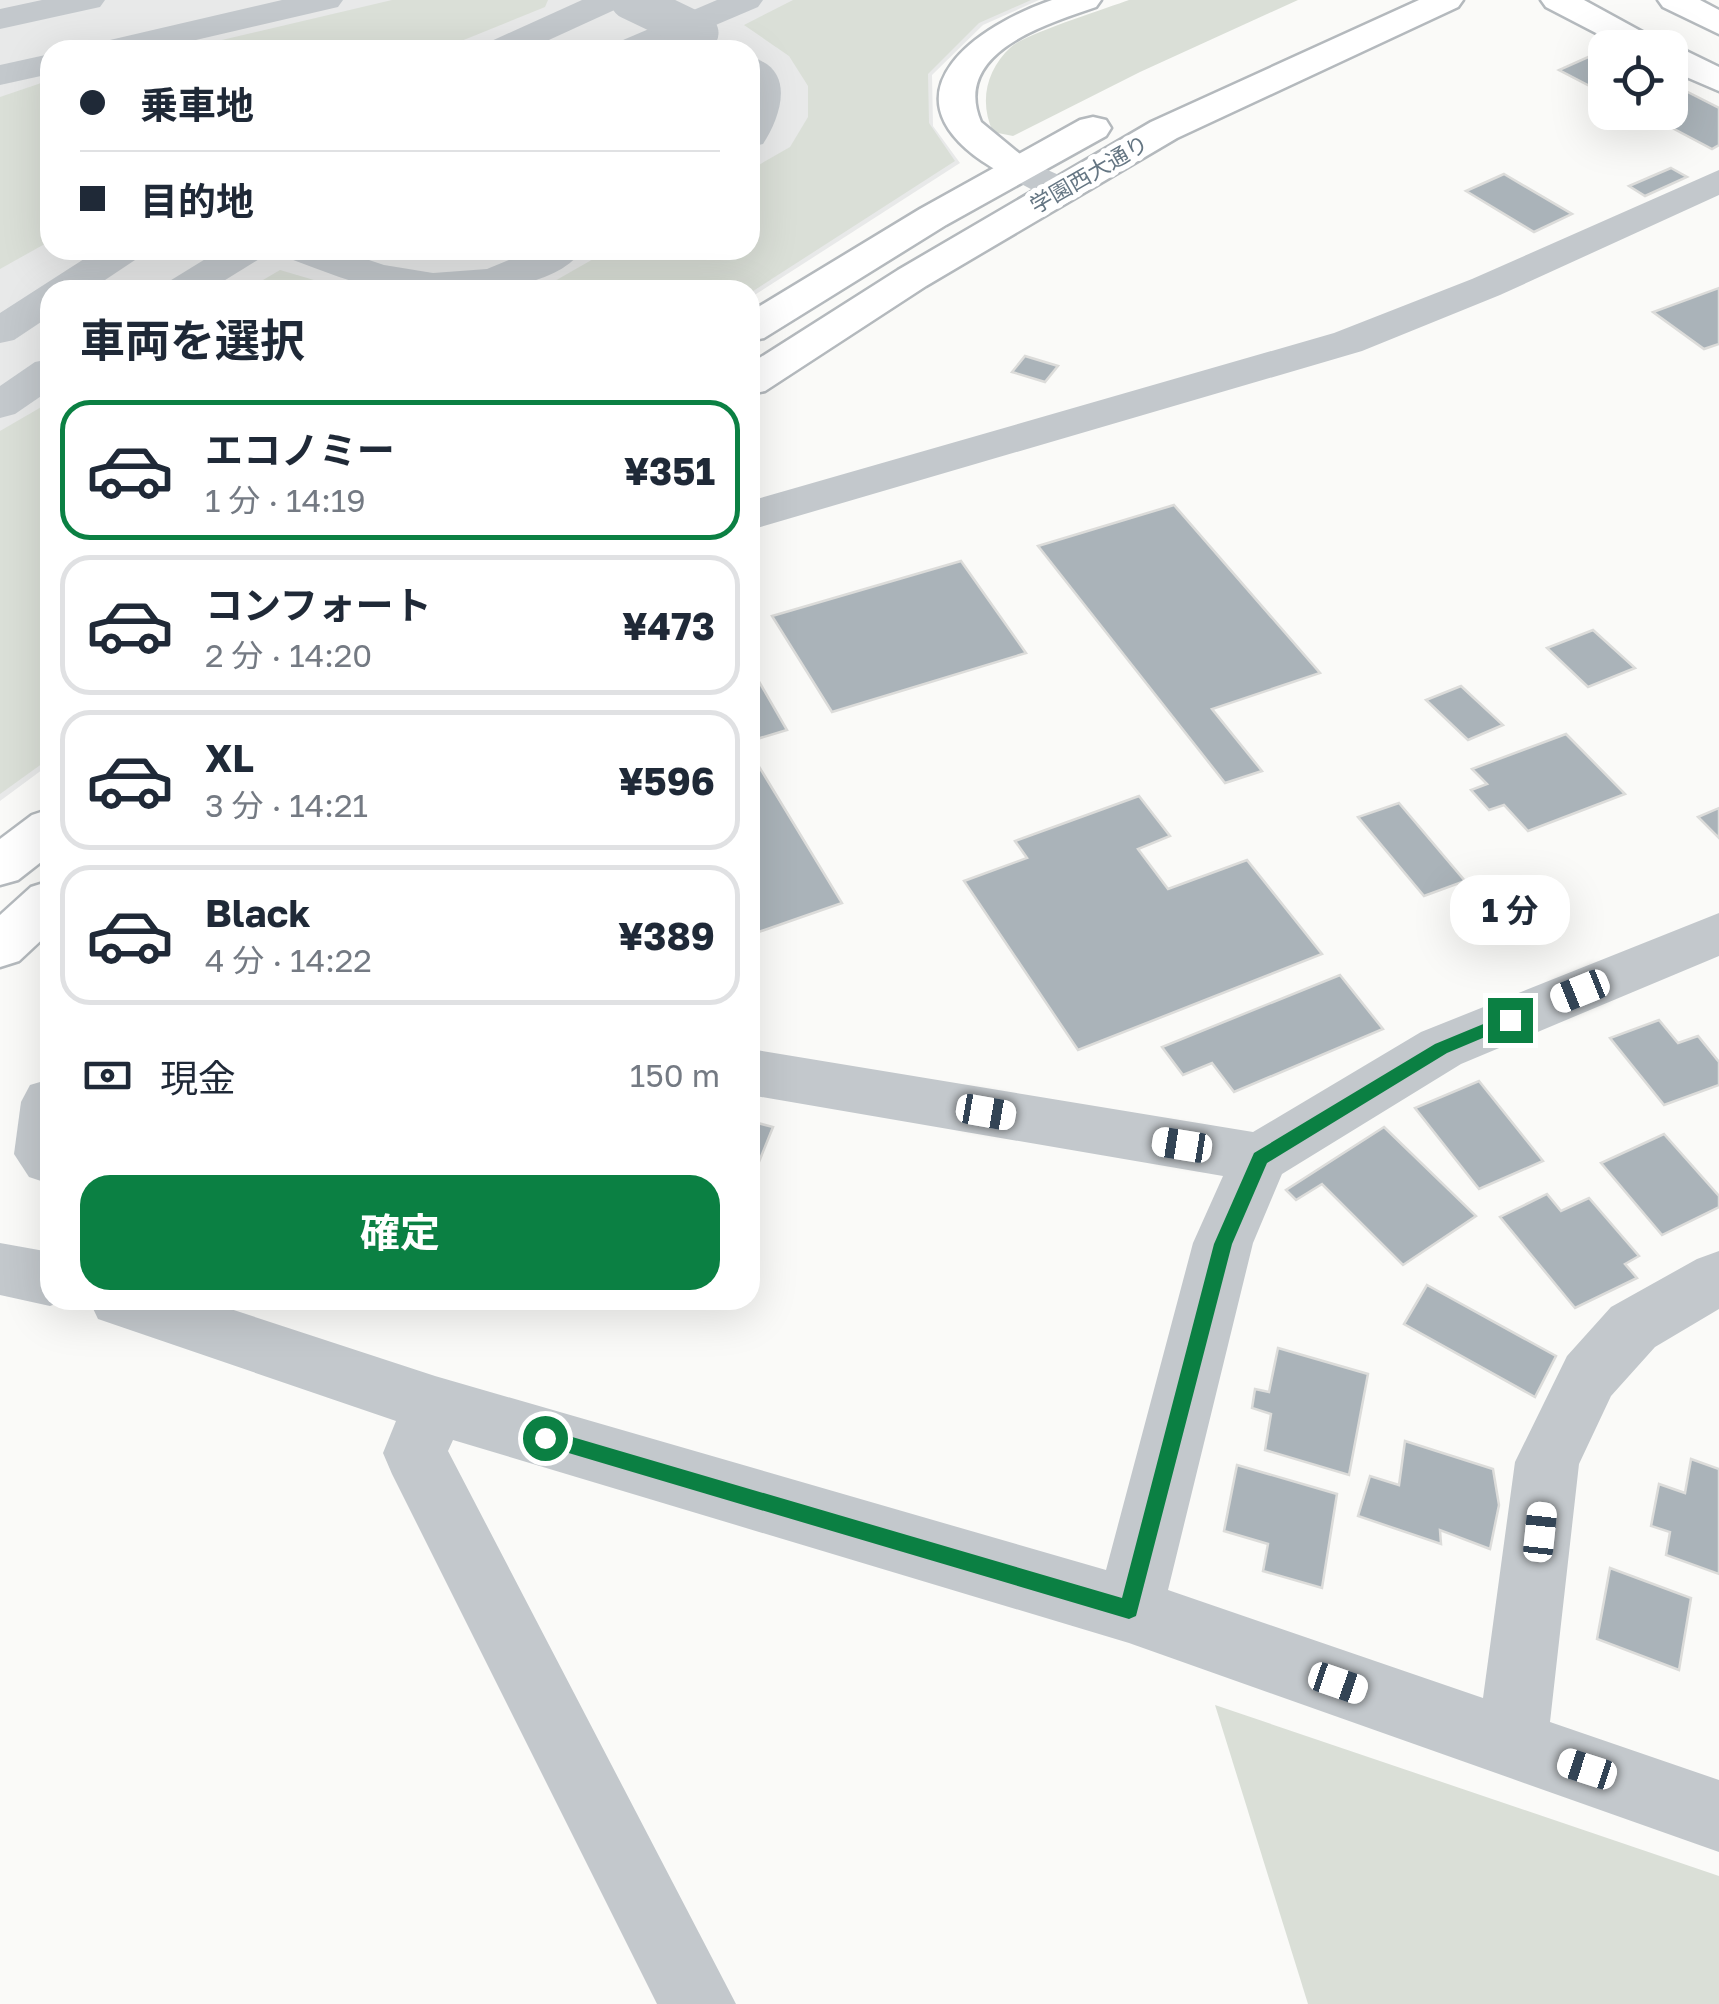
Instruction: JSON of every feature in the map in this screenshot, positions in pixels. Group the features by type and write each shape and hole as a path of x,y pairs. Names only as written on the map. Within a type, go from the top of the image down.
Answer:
{"main road":[{"path":"1019,168 965,128 957,104 960,85 980,50 998,34 1084,0"},
{"name":"学園西大通り","path":"760,376 1059,189 1164,130 1446,0"},
{"path":"1558,0 1617,30"},
{"path":"1675,0 1719,24"},
{"path":"1688,65 1719,81"},
{"name":"学園西大通り","path":"760,322 1019,168 1124,112"},
{"path":"0,866 40,836"},
{"path":"0,946 40,910"}],"street":[{"path":"0,19 88,0"},
{"path":"152,40 326,0"},
{"path":"521,40 610,0"},
{"path":"630,0 709,40"},
{"path":"652,40 746,0"},
{"path":"0,75 40,66"},
{"path":"760,79 766,96 760,123"},
{"path":"1019,168 1059,189"},
{"path":"760,513 1348,342 1486,287 1719,181"},
{"path":"78,280 109,260"},
{"path":"198,280 231,260"},
{"path":"330,260 386,280"},
{"path":"486,280 546,260"},
{"path":"0,331 40,305"},
{"path":"0,405 40,378"},
{"path":"1129,1610 1223,1244 1260,1158 1441,1048 1719,934"},
{"path":"760,1074 1260,1158"},
{"path":"0,1269 40,1277"},
{"path":"1512,1744 1547,1462 1590,1376 1632,1327 1719,1278"},
{"path":"150,1310 435,1405 1129,1610 1719,1816"},
{"path":"435,1405 415,1452 698,2004"}],"shaded area":[{"path":"0,0 1039,0 983,25 932,75 933,126 960,163 760,292 760,280 40,280 40,771 0,801"},
{"path":"392,0 548,0 545,7 464,40 222,40"},
{"path":"793,0 1031,0 979,23 928,74 929,123 955,161 760,287 760,280 556,280 592,260 760,260 760,164 790,147 808,117 808,86 789,56 744,25"},
{"path":"1129,0 1298,0 1140,72 1013,136 993,132 986,109 987,87 1002,56 1011,47 1048,29"},
{"path":"40,83 40,247 0,269 0,97"},
{"path":"280,270 314,280 263,280"},
{"path":"40,408 40,765 0,794 0,431"},
{"path":"1215,1705 1719,1876 1719,2004 1308,2004"}],"building":[{"path":"1588,57 1588,85 1559,70"},
{"path":"1688,92 1719,108 1719,145 1712,149 1676,130 1688,130"},
{"path":"1671,168 1687,177 1645,196 1629,186"},
{"path":"1504,174 1572,214 1534,232 1466,191"},
{"path":"1719,288 1719,344 1704,349 1653,312"},
{"path":"1025,356 1058,366 1045,382 1012,372"},
{"path":"1174,505 1320,673 1212,709 1262,771 1225,783 1038,546"},
{"path":"961,561 1026,653 832,712 772,616"},
{"path":"1593,630 1635,668 1588,687 1547,648"},
{"path":"760,683 787,730 760,738"},
{"path":"1461,686 1503,725 1468,740 1426,700"},
{"path":"1566,734 1625,794 1528,831 1504,805 1489,810 1471,790 1487,784 1472,769"},
{"path":"760,768 842,903 760,932"},
{"path":"1139,796 1170,836 1138,849 1168,889 1247,860 1322,954 1078,1050 964,881 1027,858 1015,841"},
{"path":"1399,803 1465,881 1424,896 1358,817"},
{"path":"1719,808 1719,838 1698,817"},
{"path":"1340,975 1383,1029 1234,1092 1212,1063 1183,1075 1162,1047"},
{"path":"1659,1020 1678,1043 1698,1036 1719,1062 1719,1085 1664,1105 1610,1038"},
{"path":"1479,1081 1543,1161 1479,1189 1415,1108"},
{"path":"760,1124 773,1127 760,1159"},
{"path":"1384,1127 1476,1216 1403,1265 1322,1184 1296,1200 1286,1190"},
{"path":"1664,1134 1719,1196 1719,1207 1662,1235 1601,1163"},
{"path":"1547,1194 1561,1211 1589,1198 1639,1256 1625,1264 1637,1278 1575,1308 1500,1217"},
{"path":"1427,1285 1556,1356 1535,1397 1404,1324"},
{"path":"1278,1348 1368,1374 1349,1475 1265,1450 1271,1414 1252,1408 1255,1389 1269,1392"},
{"path":"1405,1441 1493,1469 1499,1505 1490,1549 1440,1530 1441,1544 1358,1516 1370,1476 1399,1485"},
{"path":"1691,1459 1719,1469 1719,1574 1666,1555 1670,1532 1651,1526 1659,1484 1685,1493"},
{"path":"1237,1465 1337,1494 1322,1588 1263,1571 1268,1544 1224,1531"},
{"path":"1610,1568 1691,1598 1679,1670 1597,1639"}],"route":[{"path":"545,1438 1129,1610 1223,1244 1260,1158 1441,1048 1510,1020"}]}
